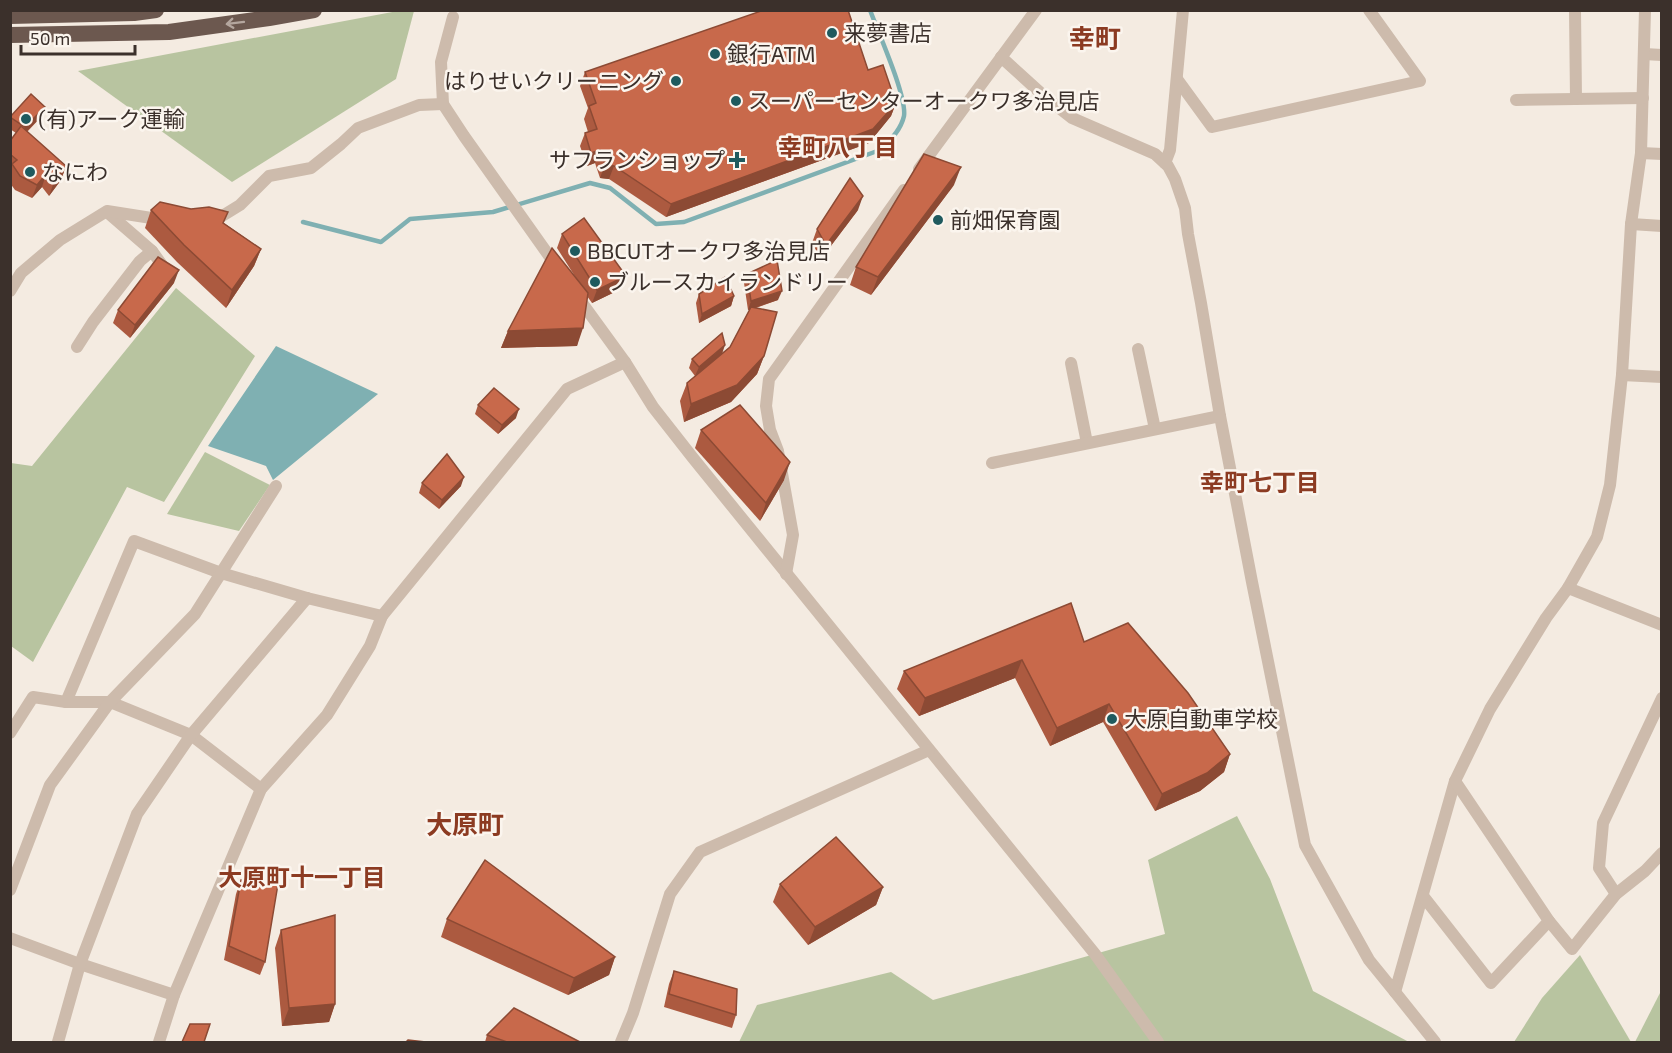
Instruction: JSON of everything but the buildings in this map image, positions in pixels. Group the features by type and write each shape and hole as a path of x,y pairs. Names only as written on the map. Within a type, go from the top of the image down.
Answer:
{"highway":[{"path":"10,16 134,13 156,10"},
{"path":"10,35 169,32 314,10"}],"street":[{"path":"786,574 793,535 778,452 770,429 766,406 769,379 1035,10"},
{"path":"1165,163 1170,150 1183,10"},
{"path":"1177,79 1212,128 1420,81 1369,10"},
{"path":"1575,10 1576,99"},
{"path":"1395,992 1455,781 1490,709 1546,618 1568,588 1597,537 1610,485 1622,375 1631,224 1641,153 1645,10"},
{"path":"453,17 441,62 443,104 464,136 625,362 653,407 1095,954 1158,1042"},
{"path":"1644,54 1662,55"},
{"path":"1001,57 1072,118 1155,154 1168,166 1175,178 1185,208 1220,416 1305,845 1369,960 1435,1042"},
{"path":"1516,100 1643,98"},
{"path":"203,222 211,222 240,205 269,176 311,168 358,128 419,105 443,104"},
{"path":"1641,153 1662,154"},
{"path":"10,291 21,273 60,240 106,211 170,220"},
{"path":"106,211 152,251 162,265"},
{"path":"1631,224 1662,226"},
{"path":"77,347 93,322 140,261 152,251"},
{"path":"1138,349 1155,429"},
{"path":"159,1042 174,995 261,789 327,714 370,646 381,616 567,389 625,362"},
{"path":"1071,363 1087,443"},
{"path":"1622,375 1662,377"},
{"path":"992,463 1220,416"},
{"path":"10,890 50,785 110,702 195,615 276,486"},
{"path":"66,702 134,541 221,573 307,598 381,616"},
{"path":"1568,588 1662,625"},
{"path":"58,1042 80,964 137,814 191,735 307,598"},
{"path":"10,733 33,697 66,702 110,702 191,735 261,789"},
{"path":"1616,894 1599,868 1603,823 1662,698"},
{"path":"621,1042 633,1013 670,894 700,852 929,750"},
{"path":"1455,781 1549,921 1572,949 1616,894 1645,871 1662,853"},
{"path":"1423,896 1491,983 1549,921"},
{"path":"10,938 174,995"}],"green space":[{"path":"403,10 414,11 396,79 232,182 78,71"},
{"path":"176,288 255,356 164,502 127,487 33,662 11,646 11,463 32,466"},
{"path":"205,452 270,485 239,531 167,514"},
{"path":"1237,816 1270,879 1313,991 1409,1042 739,1042 757,1005 891,972 933,1000 1165,934 1148,860"},
{"path":"1580,955 1631,1042 1514,1042 1542,998"},
{"path":"1661,991 1661,1042 1635,1042"}],"water":[{"path":"276,346 378,394 273,480 266,466 208,446"}],"waterway":[{"path":"303,222 381,242 410,219 493,212 590,183 610,188 656,224 684,222 880,150 898,131 904,116 904,107 897,79 870,10"}],"place":[{"name":"来夢書店","path":"832,33"},
{"name":"銀行ATM","path":"715,54"},
{"name":"はりせいクリーニング","path":"676,81"},
{"name":"スーパーセンターオークワ多治見店","path":"736,101"},
{"name":"(有)アーク運輸","path":"26,119"},
{"name":"サフランショップ","path":"737,160"},
{"name":"なにわ","path":"30,172"},
{"name":"前畑保育園","path":"938,220"},
{"name":"BBCUTオークワ多治見店","path":"575,251"},
{"name":"ブルースカイランドリー","path":"595,282"},
{"name":"大原自動車学校","path":"1112,719"}],"district":[{"name":"幸町","path":"1095,39"},
{"name":"幸町八丁目","path":"838,148"},
{"name":"幸町七丁目","path":"1260,483"},
{"name":"大原町","path":"465,825"},
{"name":"大原町十一丁目","path":"302,878"}]}
